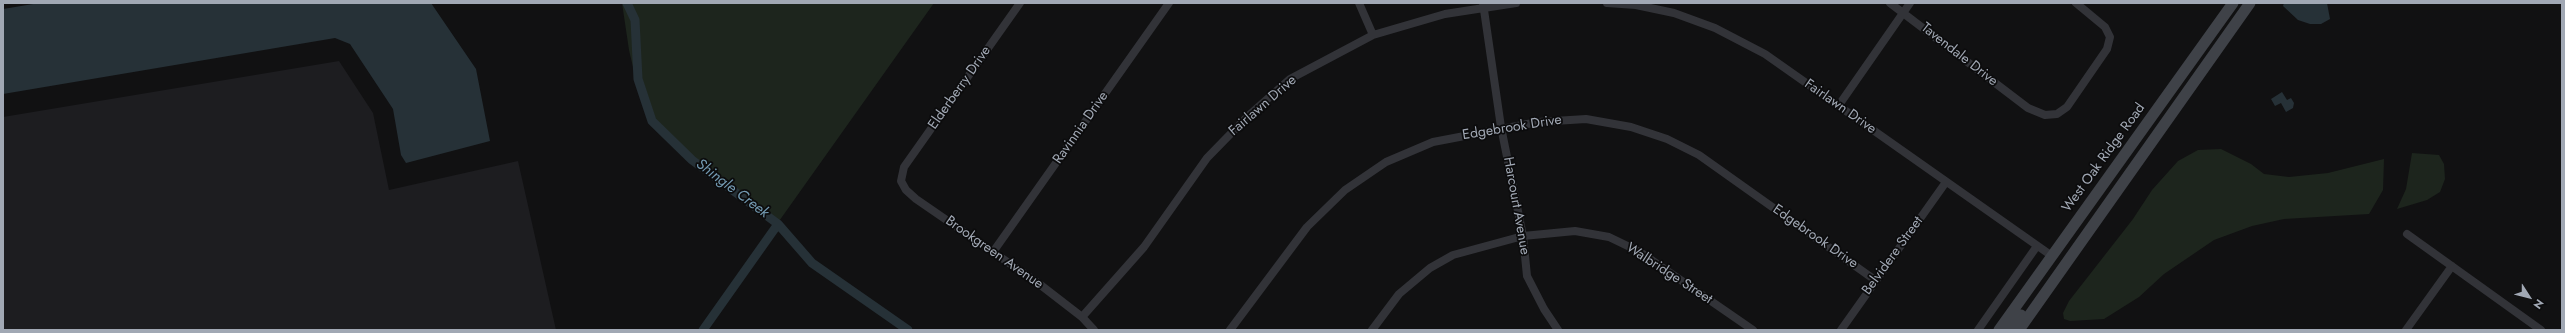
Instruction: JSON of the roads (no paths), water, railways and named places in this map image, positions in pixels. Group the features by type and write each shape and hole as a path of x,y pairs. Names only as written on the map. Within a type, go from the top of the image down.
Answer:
{"street":[{"name":"Elderberry Drive","path":"901,173 1020,3"},
{"name":"Ravinnia Drive","path":"993,252 1169,3"},
{"path":"1359,3 1373,35"},
{"name":"Fairlawn Drive","path":"1082,317 1144,247 1207,158 1247,117 1290,79 1373,35 1445,14 1484,5 1516,3"},
{"name":"Fairlawn Drive","path":"1607,3 1636,5 1674,13 1715,28 1765,54 2052,256"},
{"name":"Tavendale Drive","path":"1890,3 2028,108 2045,115 2057,114 2067,107 2107,49 2110,37 2105,27 2095,16 2076,3"},
{"path":"1839,105 1910,3"},
{"name":"West Oak Ridge Road","path":"2019,330 2250,3"},
{"name":"Harcourt Avenue","path":"1484,5 1501,127 1523,236 1527,276 1544,309 1558,330"},
{"path":"2231,6 2241,16"},
{"name":"West Oak Ridge Road","path":"1999,330 2231,6"},
{"name":"Edgebrook Drive","path":"1230,330 1307,227 1345,190 1386,162 1409,151 1434,142 1501,127 1538,122 1586,119 1631,127 1668,140 1699,155 1875,280"},
{"name":"Brookgreen Avenue","path":"901,173 901,180 906,190 916,199 993,252 1082,317 1094,330"},
{"name":"Belvidere Street","path":"1841,330 1875,280 1946,182"},
{"name":"Walbridge Street","path":"1372,330 1400,294 1430,268 1453,255 1523,236 1575,231 1609,237 1640,252 1753,330"},
{"path":"2408,234 2540,330"},
{"path":"1978,330 2037,246"},
{"path":"2010,330 2058,263 2052,256"},
{"path":"2406,330 2452,266"}],"waterway":[{"name":"Shingle Creek","path":"627,3 635,20 638,79 652,121 692,160 778,224 812,263 908,330"},
{"path":"703,330 778,224"}]}
